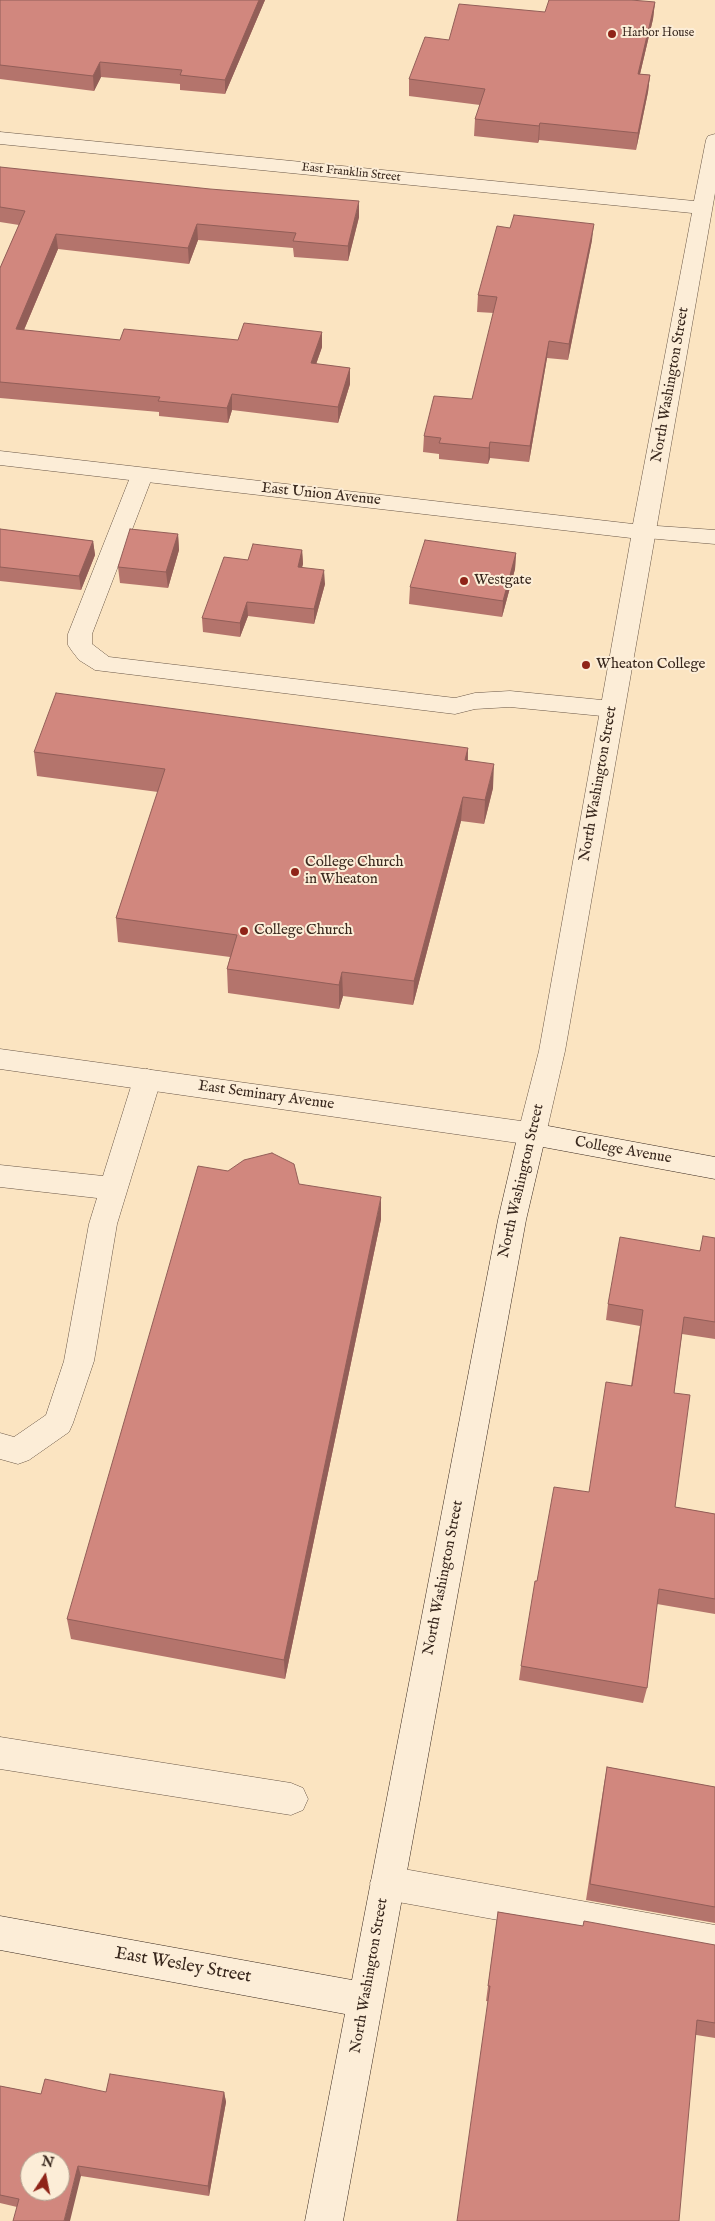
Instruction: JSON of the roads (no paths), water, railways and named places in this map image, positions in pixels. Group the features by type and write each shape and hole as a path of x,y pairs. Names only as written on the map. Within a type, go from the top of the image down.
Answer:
{"street":[{"name":"East Franklin Street","path":"0,138 709,208"},
{"name":"North Washington Street","path":"324,2221 512,1220 552,1051 643,532 709,208 715,140"},
{"name":"East Union Avenue","path":"0,458 643,532 715,537"},
{"path":"142,475 80,634 80,645 87,654 103,664 455,706 475,701 510,699 612,708"},
{"name":"East Seminary Avenue","path":"0,1059 532,1134"},
{"path":"0,1446 18,1451 58,1423 80,1361 103,1224 147,1080"},
{"name":"College Avenue","path":"532,1134 715,1168"},
{"path":"0,1176 114,1189"},
{"path":"0,1753 291,1799"},
{"path":"387,1883 715,1942"},
{"name":"East Wesley Street","path":"0,1933 365,2000"}],"place":[{"name":"Harbor House","path":"612,34"},
{"name":"Westgate","path":"464,581"},
{"name":"Wheaton College","path":"586,665"},
{"name":"College Church in Wheaton","path":"295,872"},
{"name":"College Church","path":"244,931"}]}
